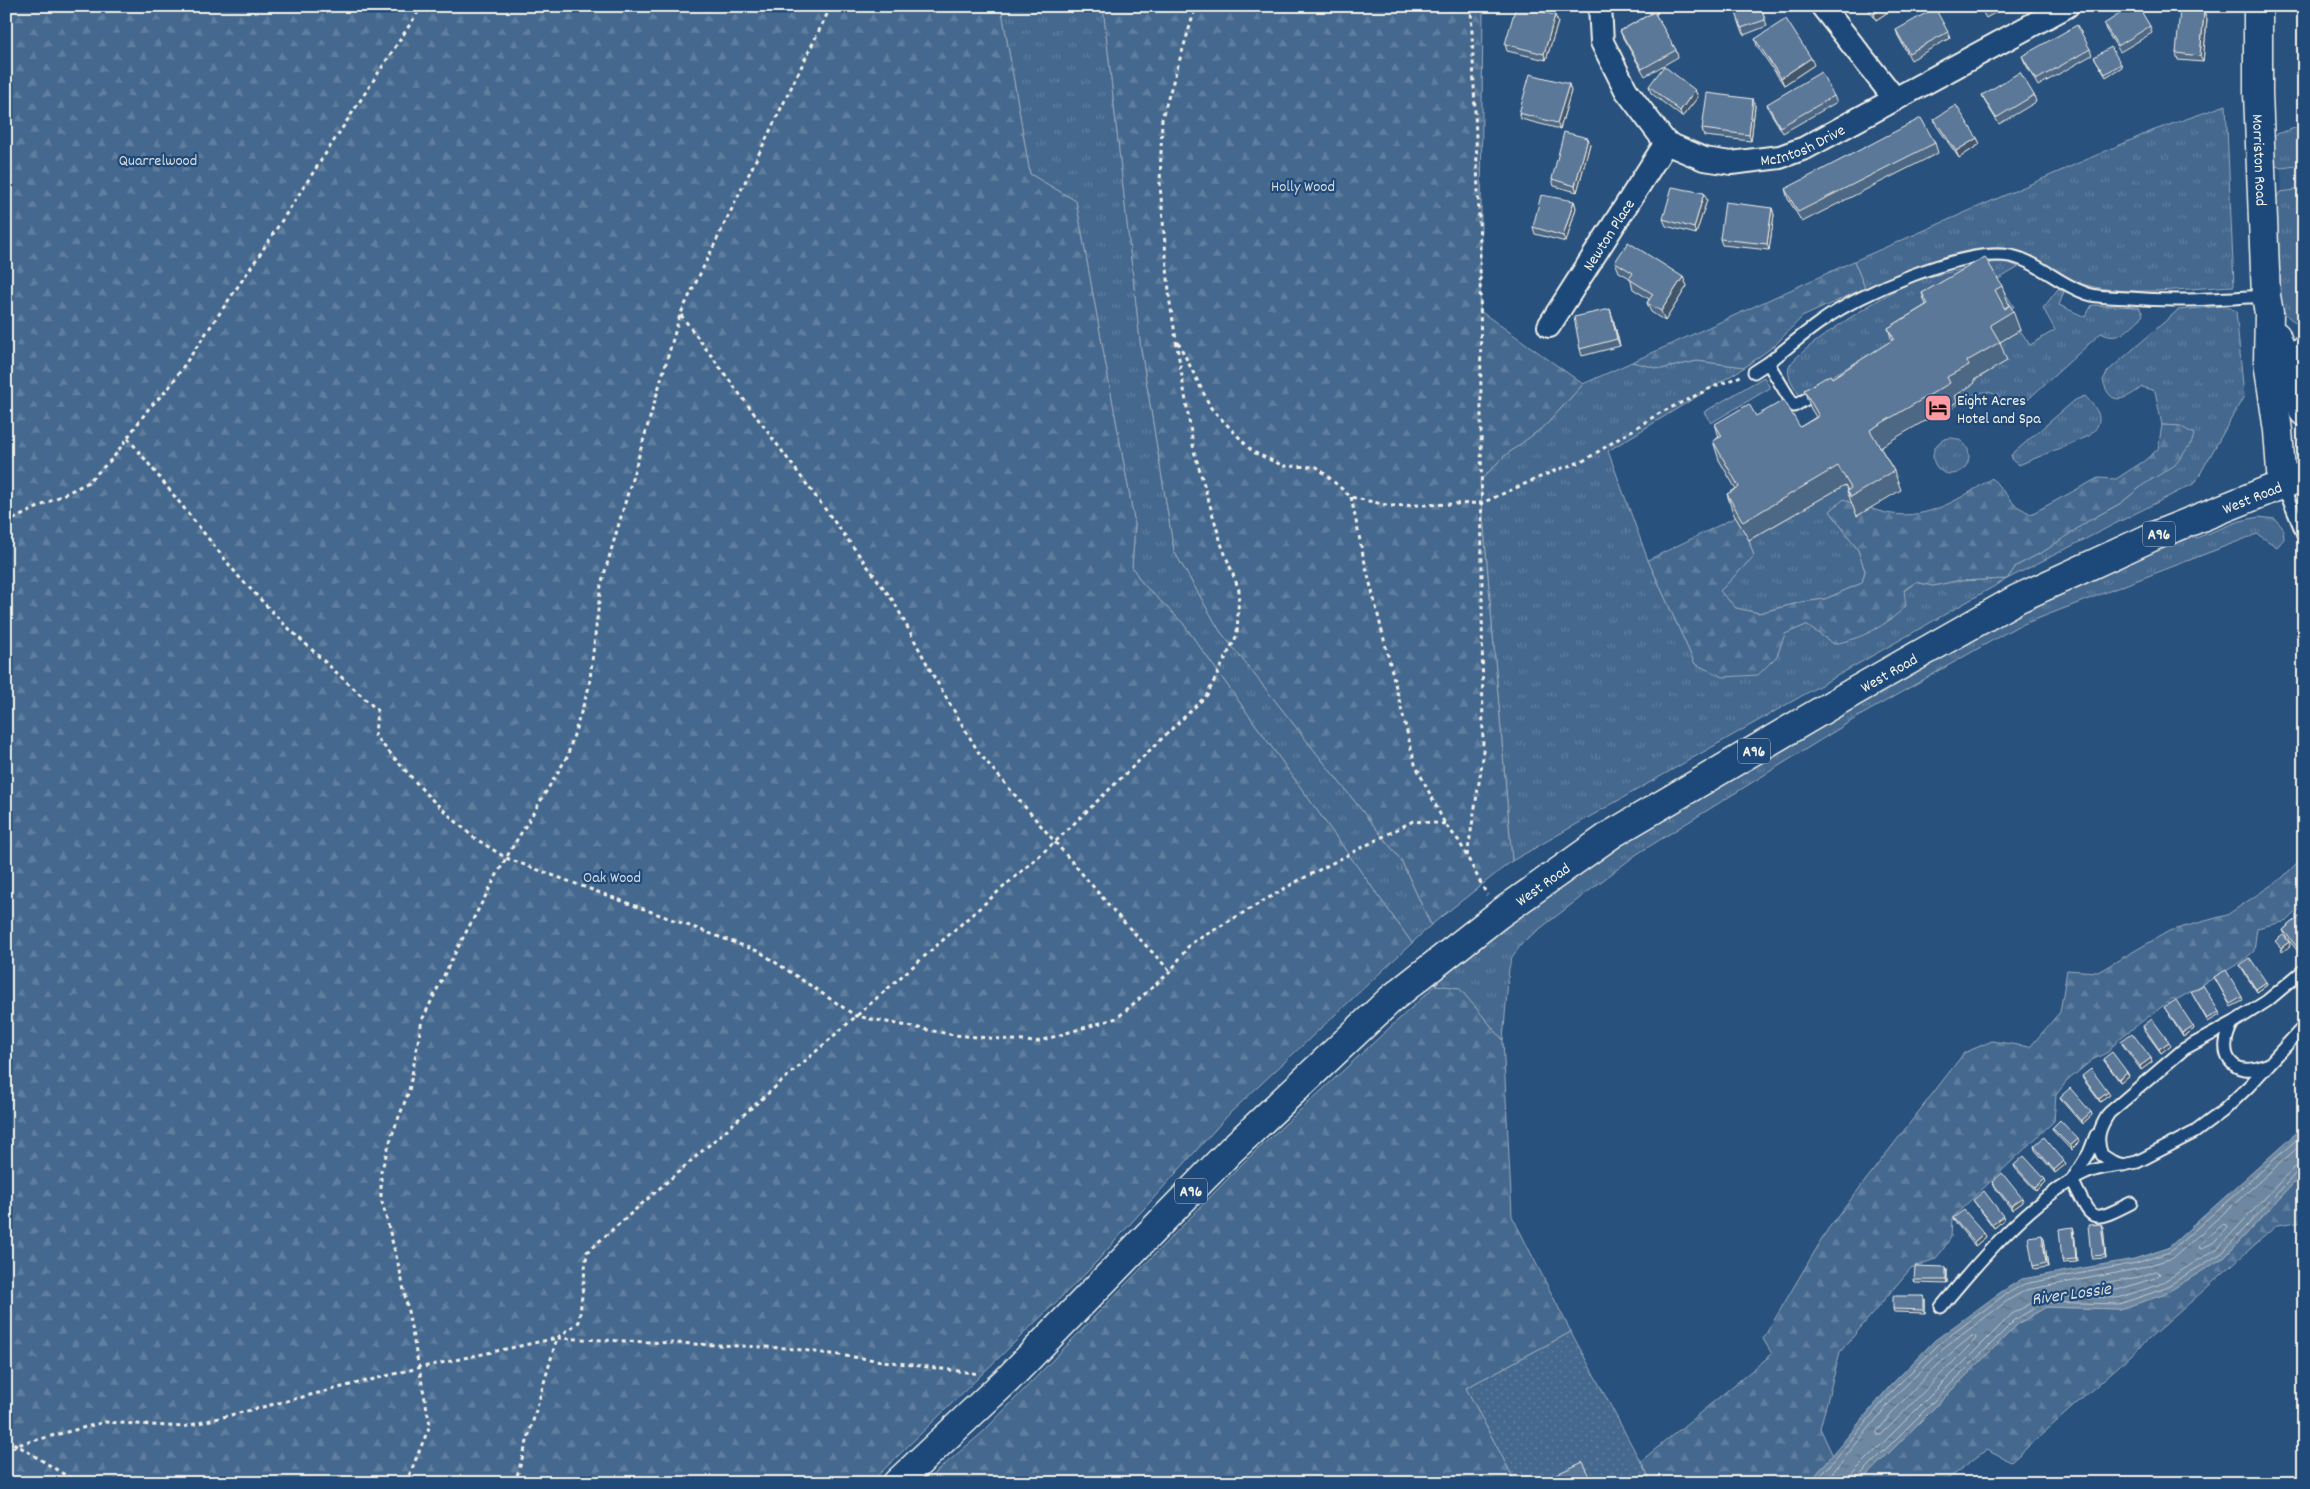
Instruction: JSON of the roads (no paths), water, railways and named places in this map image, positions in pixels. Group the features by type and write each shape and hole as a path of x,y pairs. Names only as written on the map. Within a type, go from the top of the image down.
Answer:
{"main road":[{"name":"Morriston Road","path":"2258,6 2258,93 2267,305 2304,412"},
{"name":"Morriston Road","path":"2285,355 2278,430 2293,480"},
{"name":"West Road","path":"897,1483 1008,1379 1231,1150 1390,1000 1498,915 1612,834 1855,691 2017,599 2154,536 2293,480"}],"street":[{"path":"1600,6 1602,42 1626,90 1666,143"},
{"path":"1822,6 1895,99"},
{"name":"McIntosh Drive","path":"1666,143 1704,159 1731,163 1780,157 1805,148 2067,6"},
{"name":"Newton Place","path":"1549,326 1666,143"}],"lane":[{"path":"1754,372 1823,320 1884,286 1944,265 1996,255 2020,259 2080,291 2093,295 2267,305"},
{"path":"1768,363 1790,408 1826,388"},
{"path":"2293,480 2304,537"},
{"path":"2072,1180 2089,1153 2100,1126 2109,1112 2184,1049 2234,1022 2267,1000 2304,970"},
{"path":"2234,1022 2225,1044 2226,1056 2230,1062 2244,1070 2251,1071 2270,1063"},
{"path":"1941,1306 1996,1245 2038,1204 2072,1180 2093,1170 2123,1165 2151,1156 2194,1132 2223,1111 2304,1026"},
{"path":"2100,1126 2098,1139 2102,1155 2113,1162 2123,1165"},
{"path":"2072,1180 2088,1212 2095,1217 2103,1217 2131,1203"}],"water":[{"name":"River Lossie","path":"2304,1126 2304,1172 2225,1257 2163,1295 2120,1309 2046,1307 2019,1323 1859,1483 1809,1483 1889,1387 1935,1340 2001,1292 2022,1279 2134,1259 2168,1248"}],"place":[{"name":"Eight Acres Hotel and Spa","path":"1938,408"}],"park label":[{"name":"Quarrelwood","path":"158,159"},
{"name":"Holly Wood","path":"1303,185"},
{"name":"Oak Wood","path":"612,876"}]}
